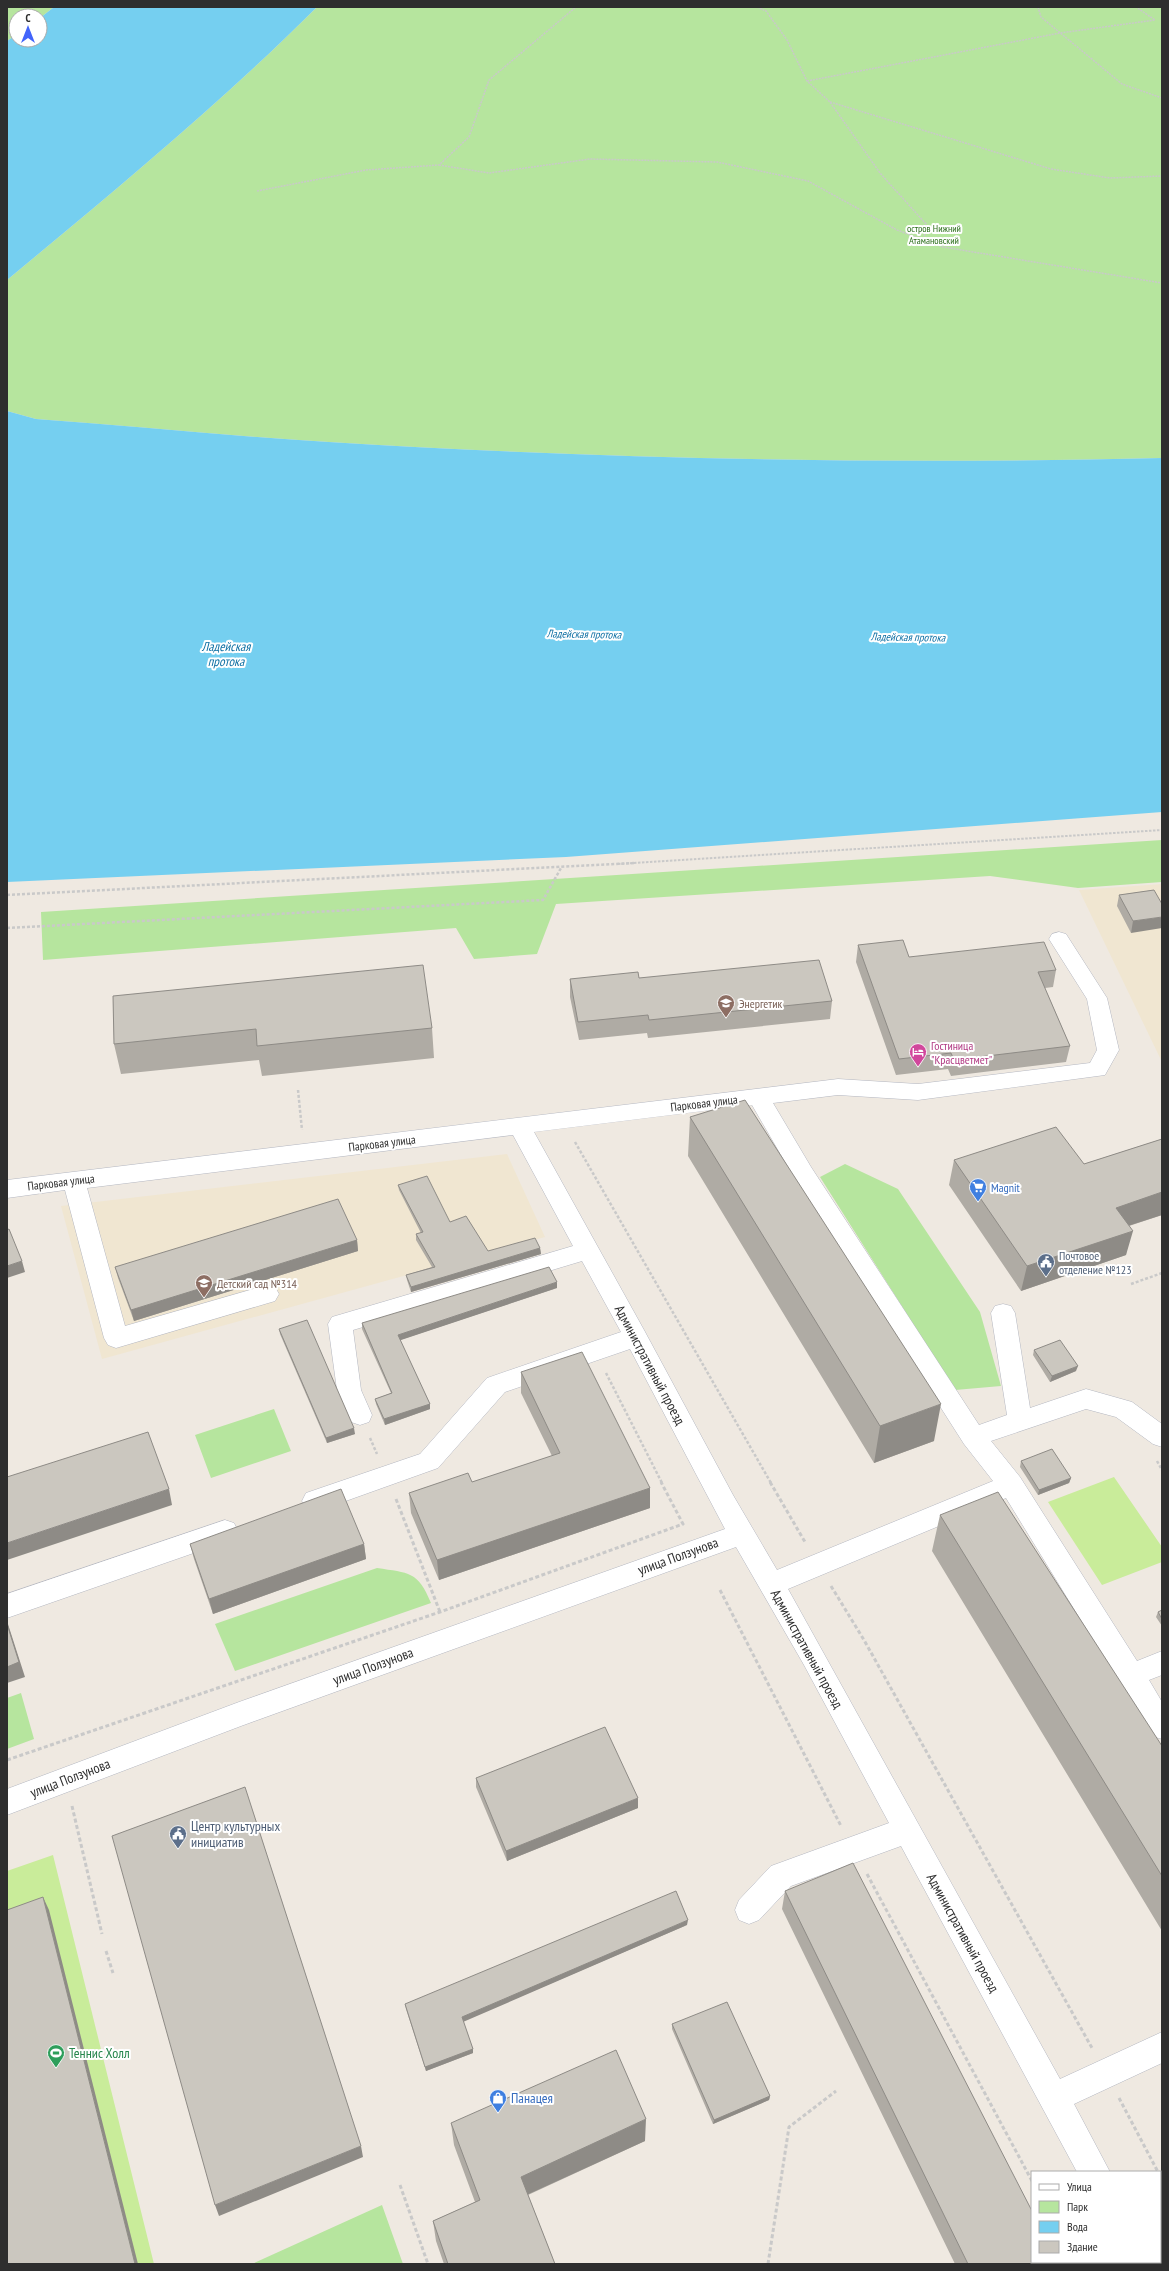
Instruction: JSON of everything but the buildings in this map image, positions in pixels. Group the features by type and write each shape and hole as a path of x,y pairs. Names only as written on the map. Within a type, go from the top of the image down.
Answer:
{"street":[{"name":"Парковая улица","path":"7,1189 303,1154 838,1087 918,1092 1097,1070 1108,1050 1097,998 1059,939"},
{"path":"758,1097 803,1173 973,1437 1011,1485 1131,1674 1162,1727"},
{"name":"Административный проезд","path":"520,1126 636,1337 741,1534 772,1584 1093,2171"},
{"path":"74,1181 116,1338 267,1294"},
{"path":"360,1415 349,1390 340,1324 588,1251"},
{"path":"1003,1313 1020,1420"},
{"path":"297,1507 429,1461 496,1384 636,1337"},
{"path":"973,1437 1086,1399 1123,1409 1162,1437"},
{"path":"772,1584 1011,1485"},
{"path":"7,1606 245,1525"},
{"name":"улица Ползунова","path":"7,1802 66,1781 178,1736 741,1534"},
{"path":"1131,1674 1162,1663"},
{"path":"749,1910 781,1876 907,1830"},
{"path":"1053,2098 1162,2047"}],"path":[{"path":"439,165 469,137 489,80 576,7"},
{"path":"757,7 766,11 787,40 807,81 830,102 880,173 926,224 924,240"},
{"path":"1038,7 1041,17 1122,84 1162,98"},
{"path":"807,81 1060,33 1155,20 1136,7"},
{"path":"830,102 1051,169 1110,178 1162,176"},
{"path":"257,191 366,170 439,165 489,173 590,159 717,162 808,181 897,230 943,248 1162,283"},
{"path":"7,895 561,868 1162,830"},
{"path":"7,928 543,900 561,868"},
{"path":"298,1090 303,1154"},
{"path":"565,1120 574,1140 819,1565 864,1640 1106,2073 1157,2171"},
{"path":"1131,1284 1162,1273"},
{"path":"7,1760 225,1684 440,1612 683,1524 594,1352"},
{"path":"386,1476 440,1612"},
{"path":"720,1590 854,1850 1031,2179"},
{"path":"66,1781 102,1934"},
{"path":"106,1951 113,1973"},
{"path":"768,2264 789,2127 836,2092"},
{"path":"400,2185 428,2264"}],"shaded area":[{"path":"1162,884 1162,1062 1079,890"},
{"name":"Детский сад №314","path":"507,1154 545,1237 102,1359 61,1206"}],"green space":[{"path":"7,7 54,7 48,12 48,8 8,8 7,41"},
{"name":"остров Нижний Атамановский","path":"317,7 1162,7 1162,458 954,461 746,459 537,453 256,437 36,419 7,411 7,280 126,181 204,113"},
{"path":"1162,840 1162,882 1078,888 990,876 556,904 537,954 474,959 456,928 43,960 41,912"},
{"path":"845,1164 898,1189 980,1312 1001,1386 955,1390 820,1177"},
{"path":"274,1409 291,1451 211,1478 195,1435"},
{"path":"1114,1477 1162,1547 1162,1562 1102,1585 1048,1502"},
{"path":"377,1568 411,1575 422,1585 431,1603 235,1671 215,1624"},
{"path":"21,1693 34,1739 7,1749 7,1698"},
{"name":"Теннис Холл","path":"53,1855 154,2264 7,2264 7,1871"},
{"path":"382,2205 403,2264 252,2264"}],"water":[{"path":"54,7 317,7 204,113 126,181 7,280 7,41 8,40 8,48 48,48 48,12"},
{"name":"Ладейская протока","path":"7,411 36,419 256,437 537,453 746,459 954,461 1162,458 1162,812 566,857 7,882"}],"place":[{"name":"Энергетик","path":"726,1018"},
{"name":"Гостиница \"Красцветмет\"","path":"918,1067"},
{"name":"Magnit","path":"978,1202"},
{"name":"Почтовое отделение №123","path":"1046,1277"},
{"name":"Детский сад №314","path":"204,1298"},
{"name":"Центр культурных инициатив","path":"178,1849"},
{"name":"Теннис Холл","path":"56,2068"},
{"name":"Панацея","path":"498,2113"}]}
